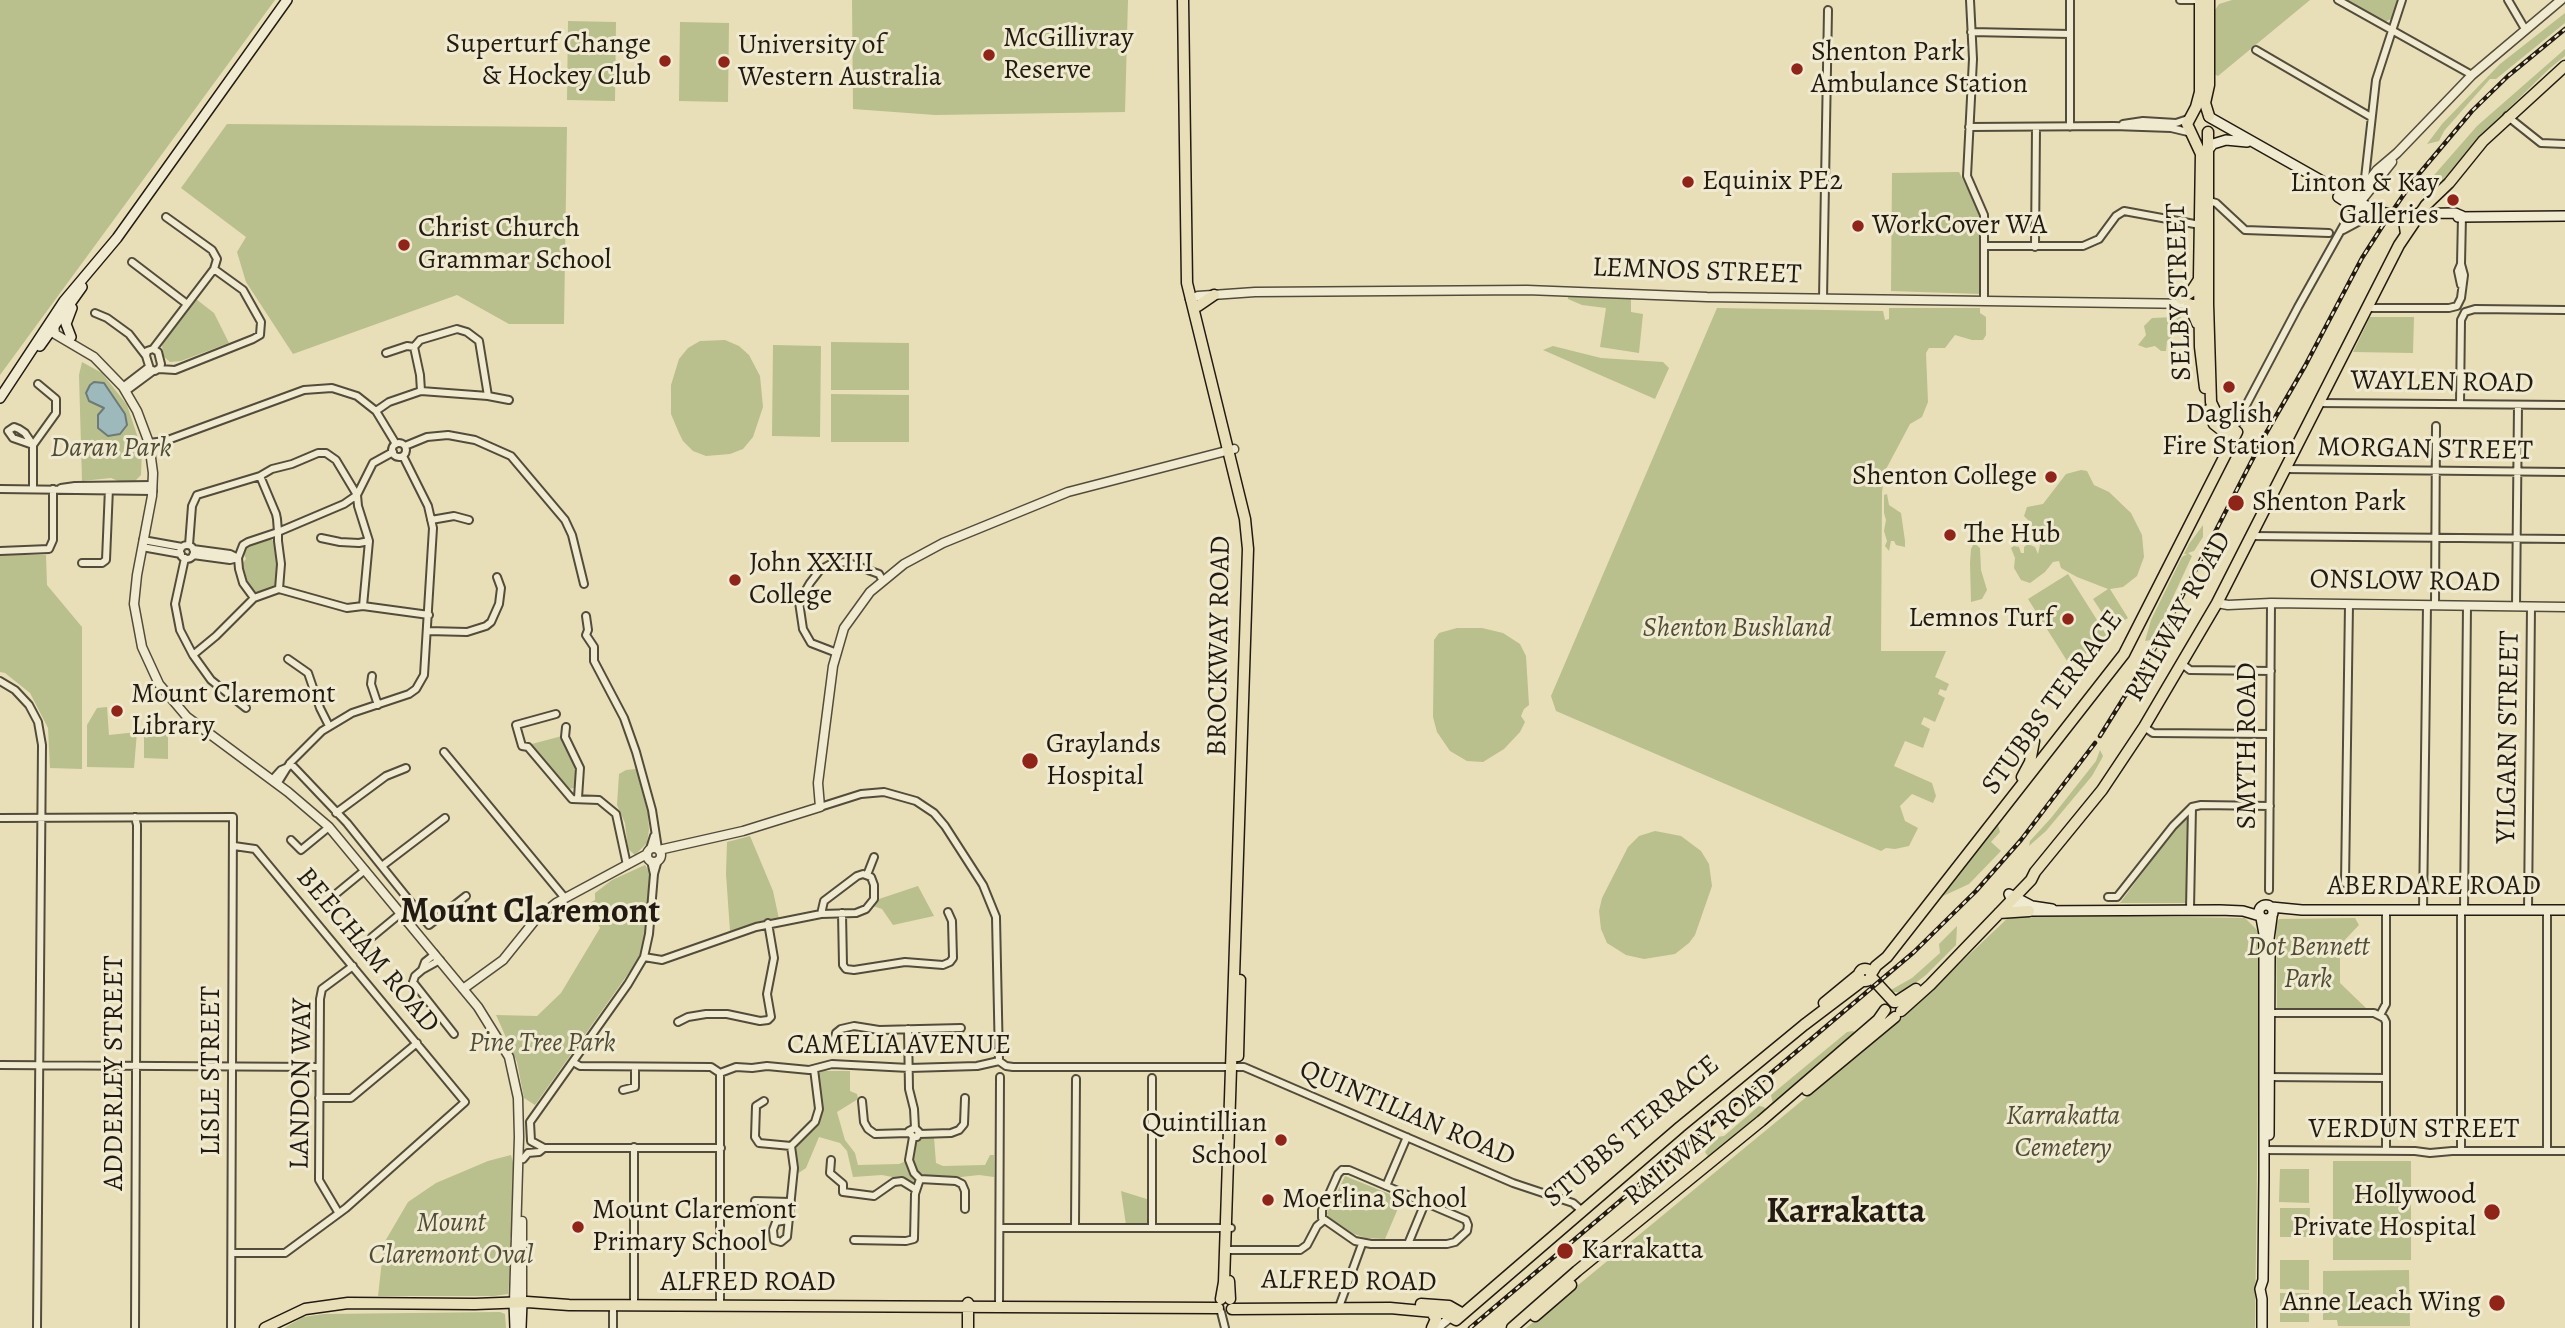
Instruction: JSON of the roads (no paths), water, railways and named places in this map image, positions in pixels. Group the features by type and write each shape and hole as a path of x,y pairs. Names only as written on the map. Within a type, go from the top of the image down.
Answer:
{"main road":[{"path":"0,406 93,269 287,0"},
{"name":"BROCKWAY ROAD","path":"1185,0 1186,268 1231,450 1245,519 1248,550 1225,1304"},
{"path":"2200,0 2200,92 2188,125 2192,134 2201,136 2208,132 2226,131 2252,142"},
{"path":"2208,132 2211,126 2205,103 2209,85 2211,0"},
{"name":"RAILWAY ROAD","path":"2395,256 2437,192 2449,183 2483,141 2509,115 2565,66"},
{"path":"2190,117 2200,112 2370,212 2400,217 2422,215"},
{"name":"SELBY STREET","path":"2208,132 2209,201 2204,225 2198,301 2211,399 2218,417 2230,434"},
{"name":"SELBY STREET","path":"2192,134 2201,155 2204,225 2196,318 2207,406 2211,420 2230,434"},
{"path":"2208,150 2213,144 2226,140 2252,142"},
{"path":"2370,212 2455,218 2565,216"},
{"name":"RAILWAY ROAD","path":"1512,1328 1577,1271 1762,1121 1893,1008 1930,985 1999,913 2026,876 2035,872 2148,730 2186,667 2365,308 2406,235 2422,215"},
{"path":"2400,217 2404,220 2406,235"},
{"path":"0,398 54,314 78,283 93,269"},
{"path":"2198,301 2196,287 2199,277"},
{"path":"74,341 66,328 67,317 83,293 85,282"},
{"path":"1193,298 1214,295"},
{"path":"2218,417 2230,419 2241,415"},
{"name":"STUBBS TERRACE","path":"1457,1315 1576,1208 1772,1044 1866,976 1887,957 2120,652 2132,633 2230,434"},
{"name":"STUBBS TERRACE","path":"1866,976 2022,777 2124,654 2230,434"},
{"path":"2022,777 2030,762 2034,741"},
{"path":"2012,897 2015,906 2029,911"},
{"name":"RAILWAY ROAD","path":"1521,1328 1919,987 2012,897"},
{"name":"ABERDARE ROAD","path":"2012,897 2032,906 2052,909"},
{"name":"ABERDARE ROAD","path":"2029,911 2190,909 2266,914 2302,910 2565,910"},
{"path":"1999,913 2029,911"},
{"path":"2262,1328 2260,1289 2263,1280 2266,1150 2266,914"},
{"path":"1866,976 1878,995 1893,1008"},
{"name":"ALFRED ROAD","path":"265,1328 305,1309 326,1304 475,1304 548,1308 569,1305 926,1306 943,1303 1206,1303 1449,1306 1457,1315"},
{"path":"515,1328 518,1305"},
{"path":"518,1305 522,1328"},
{"path":"968,1305 968,1328"},
{"name":"ALFRED ROAD","path":"1339,1305 1457,1315"},
{"path":"1431,1311 1436,1319 1435,1328"},
{"name":"ALFRED ROAD","path":"273,1328 286,1318"}],"street":[{"path":"1970,0 1973,59 1967,178 1984,215 1984,301"},
{"path":"2070,0 2070,127"},
{"path":"2180,0 2211,0"},
{"path":"2338,0 2472,75"},
{"path":"2370,212 2365,161 2371,117 2380,66 2402,0"},
{"path":"2508,0 2525,29"},
{"path":"2355,205 2377,170 2397,153 2472,75 2561,0"},
{"path":"1823,299 1828,10"},
{"path":"1971,32 2070,34"},
{"path":"2256,50 2371,117"},
{"path":"2509,115 2541,143 2565,144"},
{"path":"1969,127 2070,127 2143,121 2176,123 2190,117"},
{"path":"2114,125 2171,128 2192,134"},
{"path":"2035,247 2036,127"},
{"path":"2209,201 2216,203 2245,230 2329,233"},
{"path":"1984,246 2082,246 2099,239 2122,212 2204,225"},
{"name":"STUBBS TERRACE","path":"2230,434 2340,234 2370,212"},
{"path":"2365,308 2449,309 2459,304 2461,285 2458,271 2461,264 2462,216"},
{"path":"151,352 214,269 217,260 212,250 166,218"},
{"path":"2340,234 2346,223"},
{"path":"132,262 187,304"},
{"path":"124,389 155,368 174,370 260,335 261,322 243,290 214,269"},
{"name":"LEMNOS STREET","path":"1193,298 1212,290 1527,290 1823,299 2198,301"},
{"name":"LEMNOS STREET","path":"1214,295 1255,292"},
{"path":"2460,404 2461,320 2465,312 2475,309 2565,310"},
{"path":"95,313 119,326 151,352 155,368"},
{"path":"54,314 54,326"},
{"path":"54,326 106,367 124,389 141,419 150,447 153,488 135,590 136,621 144,655 159,684 187,717 275,782 329,827 488,1020 509,1058 523,1122 518,1305"},
{"path":"24,359 44,332 54,326"},
{"path":"414,347 420,340 457,329 467,332 479,341 488,396"},
{"path":"386,352 407,346 414,347"},
{"path":"414,347 421,391"},
{"path":"151,352 155,368"},
{"path":"33,489 33,445 57,408 55,397 38,384"},
{"path":"150,447 304,390 332,388 357,396 376,411 396,444"},
{"path":"376,411 389,402 421,391 509,400"},
{"name":"STUBBS TERRACE","path":"2230,434 2252,396"},
{"name":"WAYLEN ROAD","path":"2318,402 2565,405"},
{"path":"2516,606 2518,405"},
{"path":"2423,910 2436,426"},
{"path":"405,446 427,437 448,435 475,440 511,456 565,520 572,535 584,584"},
{"path":"396,444 405,446"},
{"path":"254,598 242,579 238,558 241,548 246,543 344,504 357,495 373,463 393,452 396,444"},
{"path":"402,456 406,452 405,446"},
{"path":"820,807 818,783 833,666 844,628 870,592 904,564 943,544 1068,492 1231,450"},
{"path":"275,782 281,770 329,726 352,713 409,694 420,683 425,668 428,631 431,520 428,506 402,456 393,452"},
{"path":"246,708 215,684 193,655 180,630 175,611 187,552 192,506 197,495 260,476 318,453 326,453 336,460 357,495 369,541 363,606"},
{"name":"MORGAN STREET","path":"2285,469 2565,472"},
{"path":"260,476 276,514 281,564 279,589"},
{"path":"0,489 56,489 75,486 153,488"},
{"path":"82,563 102,563 106,560 109,488"},
{"path":"0,551 44,551 50,548 53,540 56,489"},
{"path":"431,520 454,516 469,520"},
{"path":"2251,536 2565,539"},
{"path":"321,538 340,542 369,541"},
{"path":"143,543 230,560 238,558"},
{"path":"837,653 811,643 803,629 800,602 810,583 820,570 831,564 846,562 879,574 883,581"},
{"path":"428,631 467,632 486,626 495,617 499,604 501,588 497,577"},
{"path":"193,655 254,598 279,589 346,608 363,606 429,615"},
{"name":"ONSLOW ROAD","path":"2219,599 2228,605 2272,603 2565,607"},
{"name":"SMYTH ROAD","path":"2269,890 2272,603"},
{"path":"2345,883 2349,604"},
{"path":"2461,1151 2467,606"},
{"name":"YILGARN STREET","path":"2528,910 2531,607"},
{"path":"544,1149 531,1141 530,1122 628,984 643,957 649,934 654,874 652,810 624,718 594,661 594,647 586,635 586,616"},
{"path":"288,659 308,673 329,726"},
{"path":"2186,667 2271,671"},
{"path":"372,676 371,684 378,705"},
{"path":"0,681 23,697 38,722 42,745 37,1328"},
{"path":"556,714 516,725 522,746 528,747 575,798 599,800 616,814 631,863"},
{"path":"566,727 565,737 580,768 575,798"},
{"path":"2148,730 2270,734"},
{"path":"444,752 564,897"},
{"path":"289,765 336,813 429,925 466,896"},
{"path":"336,813 386,776 406,768"},
{"path":"465,991 509,954 536,919 564,897 631,863 861,794 896,794 925,807 951,833 988,895 996,917 999,1061"},
{"path":"2108,897 2117,897 2173,826 2192,807 2270,806"},
{"path":"2190,909 2192,807"},
{"path":"0,818 135,817"},
{"name":"LISLE STREET","path":"135,817 233,817 231,1327"},
{"name":"ADDERLEY STREET","path":"135,817 135,1328"},
{"path":"382,866 445,818"},
{"path":"291,840 301,850 329,827"},
{"name":"BEECHAM ROAD","path":"234,846 255,849 465,1102 338,1212"},
{"path":"867,875 874,857"},
{"path":"337,893 365,870"},
{"path":"643,957 662,960 768,923 821,914 856,913 873,902 874,885 867,875"},
{"path":"821,914 824,901 857,876 867,875"},
{"path":"2380,1015 2386,1004 2386,910"},
{"path":"2547,910 2547,1151"},
{"path":"842,913 843,965 846,969 854,970 905,962 943,965 950,962 953,958 952,921 948,912"},
{"path":"372,937 401,913"},
{"path":"678,1022 706,1014 727,1014 760,1021 771,1017 767,994 774,958 768,923"},
{"path":"437,957 425,962 414,978 414,984 454,1034"},
{"name":"LANDON WAY","path":"338,1212 319,1180 322,989 353,966"},
{"path":"2267,1013 2380,1015 2386,1022 2386,1151"},
{"path":"833,1046 836,1033 841,1029 854,1027 879,1030 961,1028"},
{"path":"908,1029 909,1089 914,1109 914,1133 909,1160 914,1173 920,1179 956,1181 962,1184 965,1191 965,1209"},
{"path":"319,1098 351,1098 416,1044"},
{"name":"CAMELIA AVENUE","path":"573,1062 580,1066 711,1067 720,1073 736,1067 814,1069 832,1063 909,1068 977,1066 999,1061 1013,1067 1234,1066"},
{"name":"QUINTILIAN ROAD","path":"1234,1066 1244,1066 1576,1208"},
{"path":"0,1067 319,1067"},
{"path":"635,1067 635,1087"},
{"path":"791,1146 815,1122 818,1109 814,1069"},
{"path":"720,1073 720,1306"},
{"path":"999,1305 1000,1077"},
{"path":"2266,1077 2386,1078"},
{"path":"1152,1078 1152,1227"},
{"path":"1075,1227 1076,1079"},
{"path":"623,1090 635,1087 643,1090"},
{"path":"862,1101 864,1122 868,1129 875,1133 951,1133 964,1124 965,1098"},
{"path":"764,1101 756,1106 755,1137 759,1143 791,1146"},
{"path":"1386,1186 1408,1137"},
{"path":"788,1220 794,1168 791,1146"},
{"path":"634,1147 634,1305"},
{"path":"522,1162 528,1153 544,1149 720,1148"},
{"name":"VERDUN STREET","path":"2266,1150 2430,1153 2565,1151"},
{"path":"831,1160 830,1173 843,1184 844,1192 874,1196 894,1182 902,1181 915,1189"},
{"path":"1342,1170 1349,1170 1466,1220 1468,1225 1467,1231 1455,1242 1447,1244 1362,1244 1323,1221 1322,1210 1338,1174 1342,1170"},
{"path":"855,1240 914,1239 915,1189 920,1179"},
{"path":"755,1201 790,1202"},
{"path":"1408,1244 1425,1203"},
{"path":"232,1252 285,1253 338,1212"},
{"path":"1228,1250 1300,1250 1307,1245 1317,1226 1323,1221"},
{"path":"1000,1228 1228,1228"},
{"path":"1339,1305 1362,1244"},
{"name":"BROCKWAY ROAD","path":"1225,1304 1225,1326"},
{"path":"613,1305 613,1328"},
{"name":"STUBBS TERRACE","path":"1435,1328 1457,1315"},
{"name":"STUBBS TERRACE","path":"1445,1328 1457,1315"}],"water":[{"path":"94,382 104,383 125,414 127,425 120,434 108,436 98,428 98,415 104,408 89,401 86,393"}],"railway":[{"path":"2100,736 2158,643 2265,435 2362,258 2387,219 2413,181 2472,111 2508,76 2565,29"},
{"path":"1470,1328 1914,952 1976,891 2021,840 2095,743"}],"place":[{"name":"McGillivray Reserve","path":"989,55"},
{"name":"Superturf Change & Hockey Club","path":"665,61"},
{"name":"University of Western Australia","path":"724,62"},
{"name":"Shenton Park Ambulance Station","path":"1797,69"},
{"name":"Equinix PE2","path":"1688,182"},
{"name":"Linton & Kay Galleries","path":"2453,200"},
{"name":"WorkCover WA","path":"1858,226"},
{"name":"Christ Church Grammar School","path":"404,245"},
{"name":"Daglish Fire Station","path":"2229,387"},
{"name":"Shenton College","path":"2051,477"},
{"name":"Shenton Park","path":"2236,503"},
{"name":"The Hub","path":"1950,535"},
{"name":"John XXIII College","path":"735,580"},
{"name":"Lemnos Turf","path":"2068,619"},
{"name":"Mount Claremont Library","path":"117,711"},
{"name":"Graylands Hospital","path":"1030,761"},
{"name":"Quintillian School","path":"1281,1140"},
{"name":"Moerlina School","path":"1268,1200"},
{"name":"Hollywood Private Hospital","path":"2492,1212"},
{"name":"Mount Claremont Primary School","path":"578,1227"},
{"name":"Karrakatta","path":"1565,1251"},
{"name":"Anne Leach Wing","path":"2497,1303"}],"district":[{"name":"Mount Claremont","path":"530,913"},
{"name":"Karrakatta","path":"1846,1213"}],"park label":[{"name":"Daran Park","path":"111,449"},
{"name":"Shenton Bushland","path":"1737,629"},
{"name":"Dot Bennett Park","path":"2308,964"},
{"name":"Pine Tree Park","path":"542,1044"},
{"name":"Karrakatta Cemetery","path":"2063,1133"},
{"name":"Mount Claremont Oval","path":"451,1240"}]}
